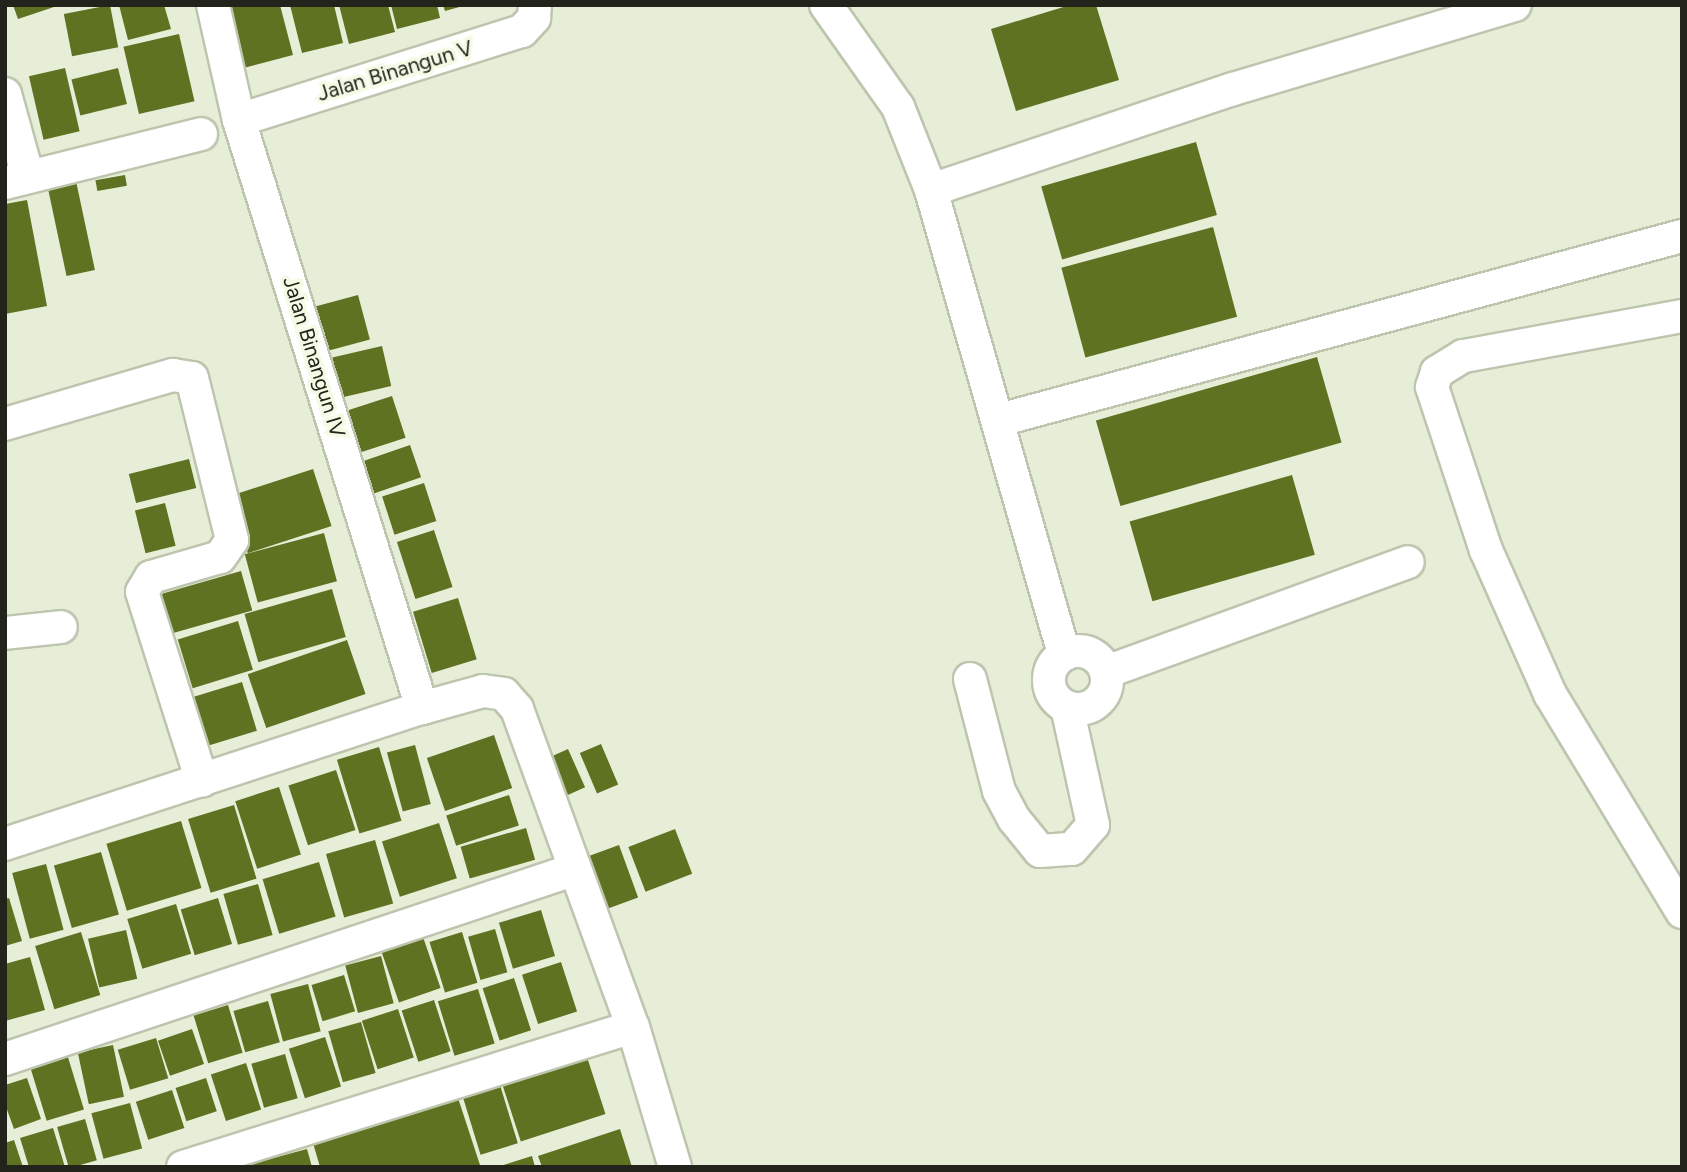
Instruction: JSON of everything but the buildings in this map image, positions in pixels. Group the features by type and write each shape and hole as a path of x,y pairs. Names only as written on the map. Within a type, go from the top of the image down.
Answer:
{"street":[{"name":"Jalan Binangun IV","path":"213,5 239,120 422,708"},
{"name":"Jalan Binangun V","path":"239,120 522,31 534,18 535,5"},
{"path":"825,5 898,107 931,190 1064,654"},
{"path":"931,190 1233,89 1515,5"},
{"path":"5,94 17,180 201,134"},
{"path":"999,420 1682,236"},
{"path":"1682,316 1463,356 1444,364 1432,387 1486,550 1550,694 1682,912"},
{"path":"5,425 173,375 192,378 232,540 229,551 220,557 151,577 142,592 202,781"},
{"path":"1106,672 1408,562"},
{"path":"5,633 61,628"},
{"path":"1089,653 1106,672 1107,685 1092,706 1067,707 1056,699 1049,675 1064,654 1089,653"},
{"path":"970,678 999,791 1014,819 1040,851 1072,849 1093,825 1067,707"},
{"path":"5,844 422,708 483,691 512,699 633,1027 675,1167"},
{"path":"5,1059 573,870"},
{"path":"183,1167 633,1027"}]}
